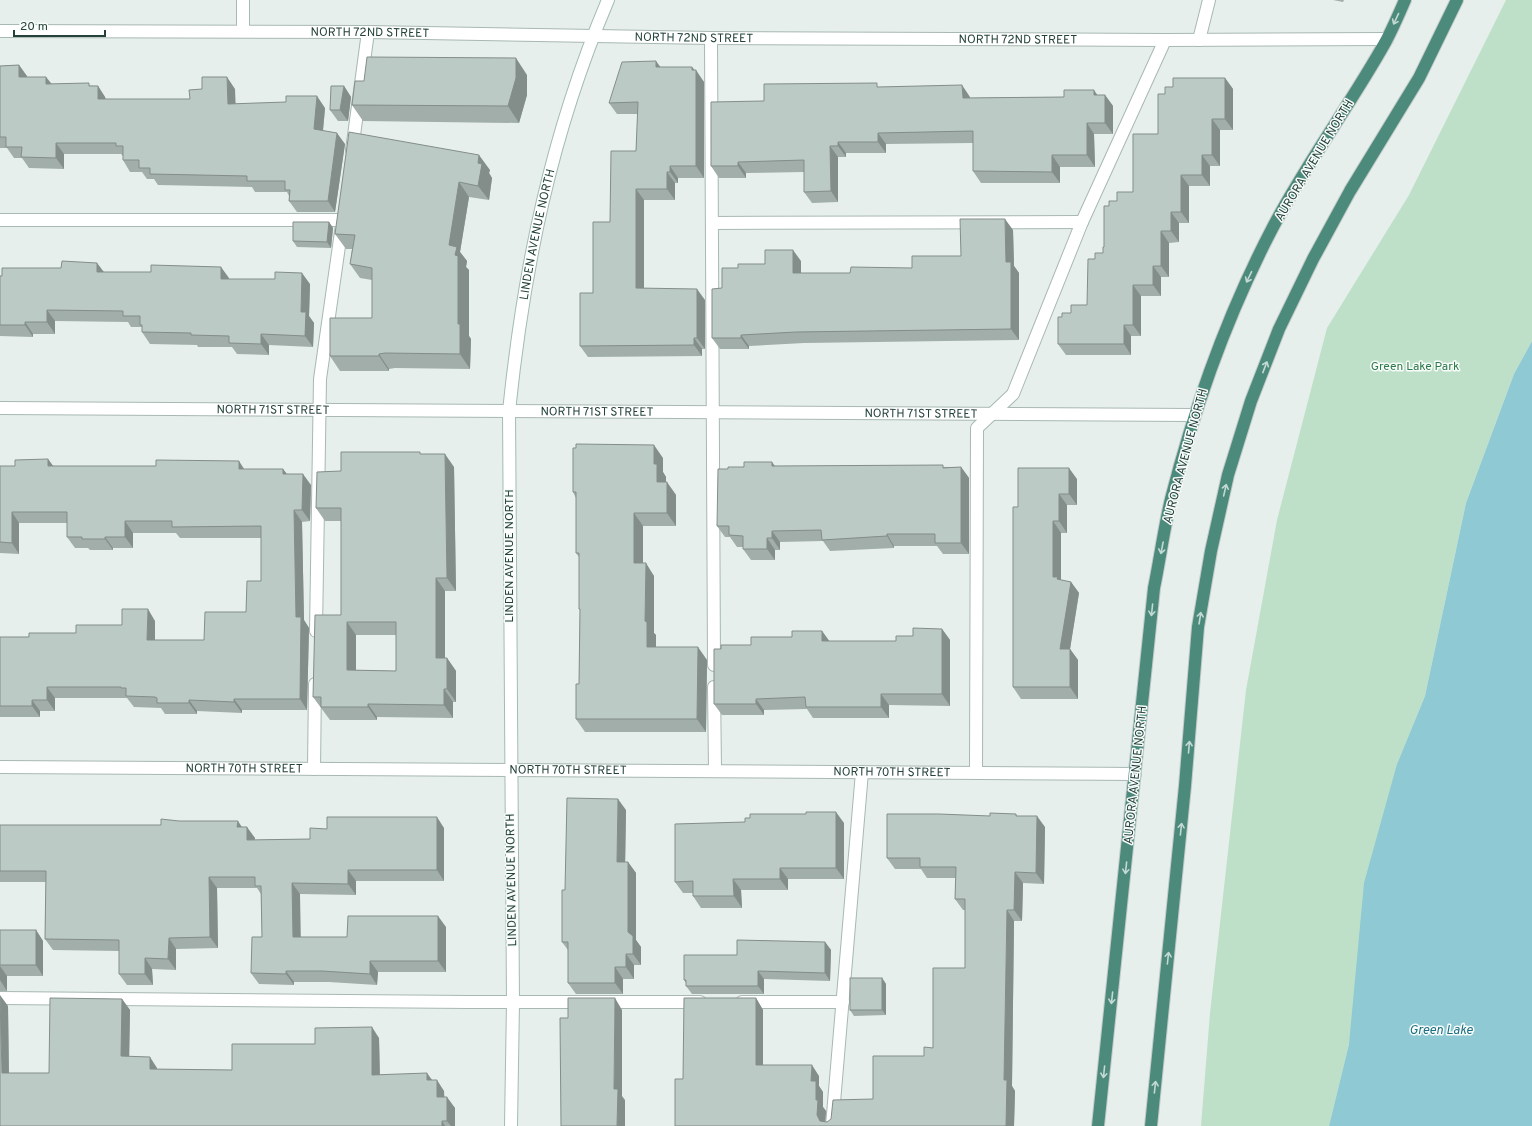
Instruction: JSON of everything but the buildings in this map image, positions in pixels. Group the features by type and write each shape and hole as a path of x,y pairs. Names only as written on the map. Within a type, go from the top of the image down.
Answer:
{"highway":[{"name":"AURORA AVENUE NORTH","path":"1098,1126 1136,774 1154,588 1171,501 1194,415 1217,350 1237,302 1273,226 1307,167 1387,39 1405,0"},
{"path":"1151,1126 1185,786 1198,627 1211,551 1228,475 1251,401 1279,329 1313,259 1350,191 1419,78 1457,0"}],"street":[{"path":"243,0 243,31"},
{"name":"LINDEN AVENUE NORTH","path":"512,1126 513,1002 510,770 509,411 515,347 537,221 557,143 571,97 592,36 608,0"},
{"path":"1199,40 1209,0"},
{"name":"NORTH 72ND STREET","path":"0,31 368,32 711,38 1165,40 1387,39"},
{"path":"351,158 368,32"},
{"path":"711,38 715,769"},
{"path":"976,773 976,428 1013,394 1082,222 1165,40"},
{"path":"316,639 320,379 344,205"},
{"path":"0,220 342,220"},
{"path":"712,223 1082,222"},
{"name":"NORTH 71ST STREET","path":"0,408 1194,415"},
{"path":"314,769 316,671"},
{"name":"NORTH 70TH STREET","path":"0,767 510,770 715,769 862,772 1136,774"},
{"path":"832,1126 862,772"},
{"path":"0,998 715,1002"},
{"path":"731,1002 843,1002"}],"green space":[{"name":"Green Lake Park","path":"1506,0 1532,0 1532,341 1514,374 1466,503 1425,696 1397,764 1349,1044 1329,1126 1201,1126 1210,1013 1246,690 1277,520 1327,328 1409,195"}],"water":[{"name":"Green Lake","path":"1532,341 1532,1126 1329,1126 1349,1044 1364,883 1397,764 1425,696 1466,503 1514,374"}]}
